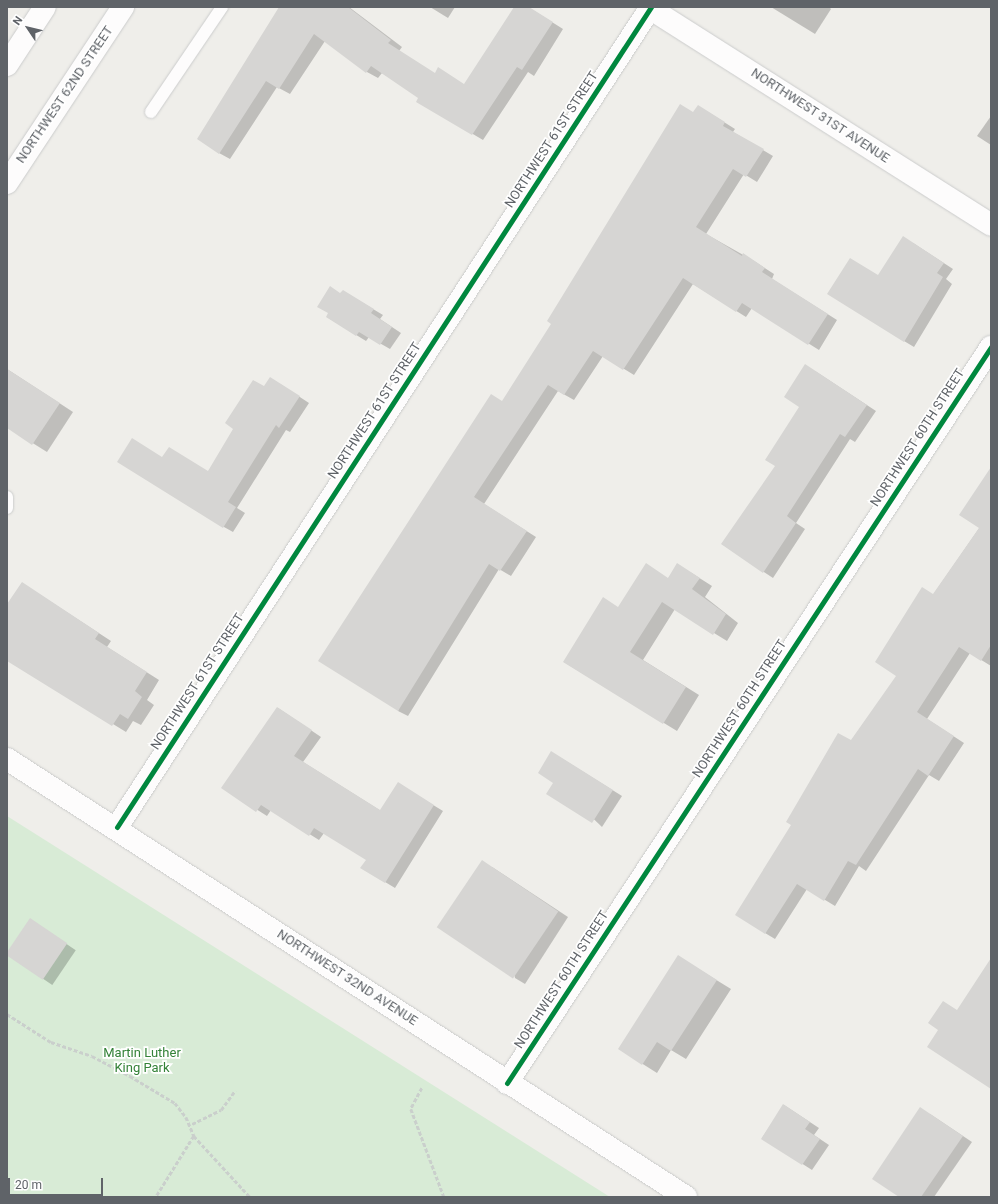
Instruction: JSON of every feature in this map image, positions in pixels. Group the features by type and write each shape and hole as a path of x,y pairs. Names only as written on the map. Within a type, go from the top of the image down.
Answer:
{"street":[{"path":"8,63 45,7"},
{"name":"NORTHWEST 62ND STREET","path":"7,183 123,7"},
{"name":"NORTHWEST 31ST AVENUE","path":"650,7 991,225"},
{"name":"NORTHWEST 61ST STREET","path":"117,827 650,7"},
{"name":"NORTHWEST 60TH STREET","path":"507,1083 991,348"},
{"name":"NORTHWEST 32ND AVENUE","path":"7,759 117,827 507,1083 686,1197"}],"lane":[{"path":"151,112 222,7"},
{"path":"7,497 7,508"}],"path":[{"path":"7,1014 51,1042 92,1056 150,1088 175,1104 192,1124 194,1136 250,1197"},
{"path":"422,1088 411,1109 444,1197"},
{"path":"192,1124 221,1110 235,1091"},
{"path":"156,1197 194,1136"}],"green space":[{"name":"Martin Luther King Park","path":"7,816 610,1197 7,1197"}],"building":[{"path":"279,7 348,7 391,40 388,43 435,73 438,67 464,84 514,7 529,7 553,22 522,70 517,67 472,135 416,102 418,98 371,66 366,73 314,34 279,89 266,81 219,154 197,139"},
{"path":"680,104 693,112 698,105 725,122 723,126 764,149 746,177 733,169 696,227 742,256 743,253 765,268 762,272 828,314 808,345 742,303 736,312 683,278 623,370 593,351 564,395 548,385 474,497 527,531 500,571 489,564 398,711 318,661 491,394 502,401 551,324 547,321"},
{"path":"903,236 944,263 937,273 943,277 904,342 827,294 850,258 878,275"},
{"path":"330,286 340,293 343,290 374,309 371,313 392,327 380,345 359,332 356,336 326,317 328,313 317,307"},
{"path":"805,364 867,405 845,437 840,434 787,516 796,523 763,573 721,544 775,466 765,460 799,407 784,397"},
{"path":"7,369 60,403 32,445 7,428"},
{"path":"270,377 300,396 279,428 276,425 228,502 236,507 223,528 117,462 132,438 162,457 169,447 208,471 233,429 225,423 253,380 264,386"},
{"path":"991,467 991,645 981,661 959,647 917,712 954,736 928,776 918,769 856,865 848,861 824,901 797,884 765,934 735,915 791,825 786,822 838,733 851,740 896,676 875,662 922,587 933,594 979,528 959,515"},
{"path":"646,563 668,578 677,563 700,578 692,589 726,614 713,635 662,602 630,652 686,687 663,724 563,662 603,597 618,607"},
{"path":"22,582 99,633 95,639 147,672 135,691 142,697 128,719 120,714 112,726 7,661 7,604"},
{"path":"277,707 312,730 294,756 380,810 398,782 434,805 385,883 360,868 366,860 314,828 309,836 261,805 256,812 221,788"},
{"path":"551,751 613,790 592,823 546,794 553,783 538,773"},
{"path":"482,860 558,911 513,979 437,927"},
{"path":"30,918 67,943 43,980 7,956 7,952"},
{"path":"678,955 717,980 671,1051 657,1042 642,1065 618,1049"},
{"path":"991,958 991,1089 927,1047 938,1030 928,1023 943,1001 957,1010"},
{"path":"783,1104 810,1122 805,1129 820,1139 802,1165 761,1139"},
{"path":"920,1107 963,1136 921,1197 899,1197 872,1179"}],"cycle path":[{"path":"117,827 651,7"},
{"path":"507,1083 991,347"}]}
